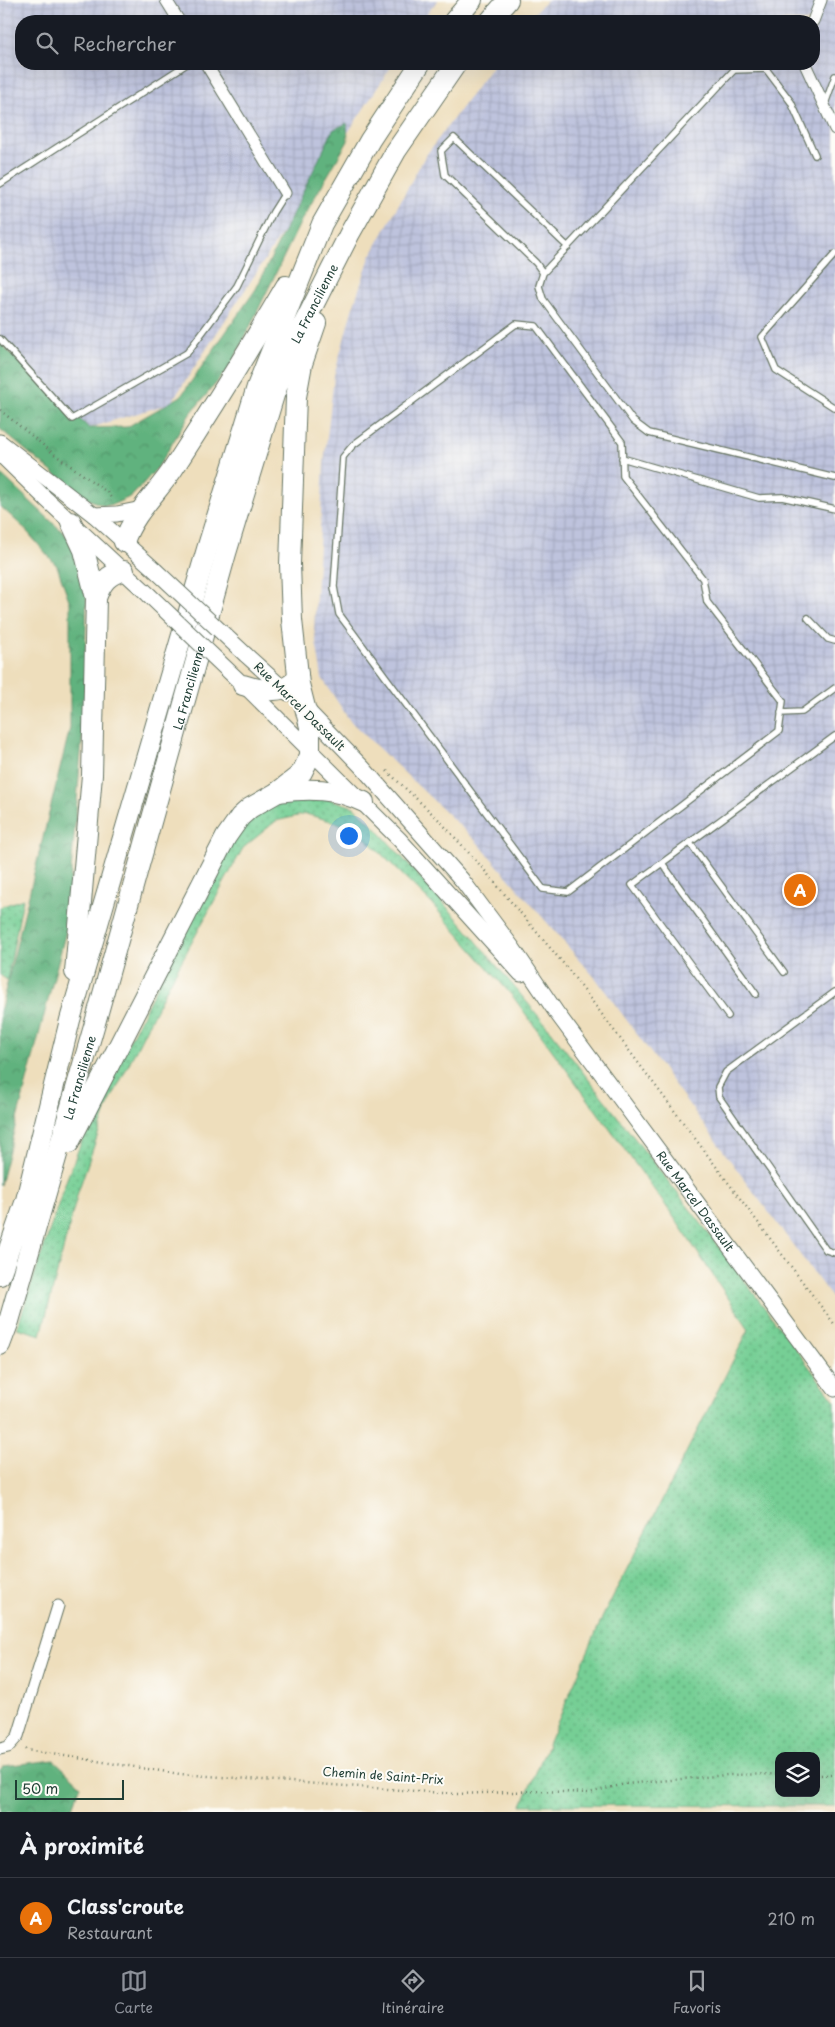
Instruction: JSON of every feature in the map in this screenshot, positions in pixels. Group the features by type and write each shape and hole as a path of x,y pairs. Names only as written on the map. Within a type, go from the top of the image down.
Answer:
{"highway":[{"path":"459,15 472,0"},
{"path":"495,15 508,0"},
{"name":"La Francilienne","path":"0,1275 26,1200 70,1020 207,549 257,387 322,224 370,140 416,70"},
{"name":"La Francilienne","path":"0,1345 9,1321 56,1160 224,563 271,404 294,343 350,233 396,151 452,70"},
{"path":"124,542 129,529 142,509 168,477 250,348 322,224"},
{"path":"56,1160 78,1127 226,837 240,817 262,800 278,792 302,772 311,752 310,727 304,706 291,682 292,620 290,564 296,396 306,351 350,233"},
{"path":"70,1020 92,775 96,598 84,550 71,522"},
{"path":"96,598 105,581 117,572 124,571"},
{"path":"241,682 262,689 291,682"},
{"path":"278,792 314,789 329,790 364,802"}],"street":[{"path":"166,0 176,15"},
{"path":"815,15 821,0"},
{"path":"210,70 285,193"},
{"path":"808,70 835,129"},
{"name":"Rue Marcel Dassault","path":"0,442 94,515 246,656 291,682"},
{"name":"Rue Marcel Dassault","path":"0,454 241,682 364,802 556,1012"},
{"path":"94,515 117,514 142,509"},
{"path":"124,542 124,571"},
{"name":"Rue Marcel Dassault","path":"304,706 363,768 462,880 512,947 556,1012 835,1389"},
{"path":"0,1749 8,1747 18,1736 58,1606"}],"lane":[{"path":"0,184 178,70"},
{"path":"734,70 543,273 540,286 544,298 633,421 649,433 835,478"},
{"path":"767,70 792,102 814,154"},
{"path":"824,106 835,76"},
{"path":"543,273 536,263 446,175 441,151 454,138 568,247"},
{"path":"0,339 72,419 187,354 237,286 273,212 285,193"},
{"path":"835,254 762,337 776,370 835,408"},
{"path":"516,324 536,326 622,442 623,476 703,579 707,602 783,701 782,713 779,731 568,892 543,889 339,614 334,587 343,457 353,445 516,324"},
{"path":"622,458 759,498 782,498 835,509"},
{"path":"808,618 828,639 835,641"},
{"path":"782,713 802,712 835,688"},
{"path":"728,1016 632,885 835,736"},
{"path":"690,843 784,972"},
{"path":"662,863 756,994"},
{"path":"835,992 726,1072 718,1087 719,1097 826,1250 835,1252"}],"path":[{"path":"0,410 54,454 107,492 114,506"},
{"path":"384,768 439,820 473,857 568,969 835,1325"},
{"name":"Chemin de Saint-Prix","path":"18,1736 26,1750 180,1774 457,1794 538,1791 589,1793 625,1784 727,1775 775,1774"},
{"path":"820,1775 835,1775"}],"shaded area":[{"path":"0,0 438,0 426,15 15,15 15,70 389,70 171,403 89,428 0,339"},
{"path":"547,0 835,0 835,1302 597,980 477,842 350,721 322,678 314,629 324,463 334,376 352,310 370,257 424,158 490,70 820,70 820,15 533,15"}],"green space":[{"path":"347,123 348,141 302,219 231,366 190,414 158,467 132,496 104,506 81,496 0,429 0,343 89,428 127,427 181,396 256,289 333,130"},
{"path":"0,473 67,536 87,581 84,717 66,931 0,1185 0,1012 70,728 70,603 57,566 23,527 0,506"},
{"path":"317,795 354,807 372,824 463,925 550,1030 700,1222 835,1401 835,1806 522,1805 603,1616 749,1329 671,1213 514,998 432,904 355,828 306,814 276,821 243,848 161,999 107,1108 78,1192 41,1335 17,1328 66,1181 93,1112 228,847 249,818 271,802"},
{"path":"23,899 7,980 0,975 0,907"},
{"path":"54,1760 81,1785 71,1812 0,1812 0,1770 3,1766"}],"place":[{"name":"Class'croute","path":"800,890"}]}
